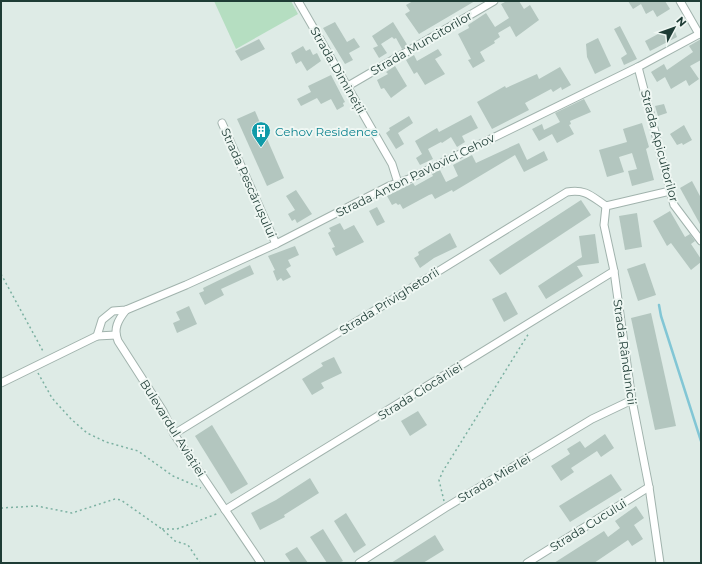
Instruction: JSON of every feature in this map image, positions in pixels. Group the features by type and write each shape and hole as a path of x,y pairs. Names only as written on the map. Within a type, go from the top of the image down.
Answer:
{"street":[{"name":"Strada Dimineții","path":"298,1 392,164 398,183"},
{"name":"Strada Muncitorilor","path":"348,86 494,1"},
{"path":"680,1 700,34"},
{"name":"Strada Anton Pavlovici Cehov","path":"97,336 102,320 107,314 113,311 126,310 186,285 276,244 398,183 416,176 638,68 700,34"},
{"name":"Strada Apicultorilor","path":"638,68 674,205 701,241"},
{"name":"Strada Pescărușului","path":"222,123 276,244"},
{"name":"Strada Privighetorii","path":"174,434 567,192 580,190 606,206"},
{"path":"606,206 670,191"},
{"name":"Strada Rândunicii","path":"606,206 604,225 614,271 632,400 649,487 660,563"},
{"name":"Strada Ciocârliei","path":"226,510 614,271"},
{"path":"1,383 97,336 116,335 117,323 126,310"},
{"name":"Bulevardul Aviației","path":"116,335 163,411 174,434 261,563"},
{"name":"Strada Mierlei","path":"359,563 592,419 632,400"},
{"name":"Strada Cucului","path":"527,563 649,487"}],"path":[{"path":"1,274 48,360"},
{"path":"446,508 439,480 443,471 530,331"},
{"path":"34,367 52,398 87,433 106,442 125,446 138,451 173,476 213,492"},
{"path":"1,508 37,506 72,513 114,500 121,500 162,528 175,541 188,545 200,563"},
{"path":"162,528 177,529 226,510"}],"green space":[{"path":"214,1 291,1 298,14 236,49"}],"building":[{"path":"413,1 475,1 419,34 405,14 410,11 406,5"},
{"path":"507,1 519,1 524,9 530,5 539,20 516,37 510,26 498,33 500,37 494,41 495,43 480,52 485,61 473,68 468,60 471,59 458,34 469,28 468,25 486,13 495,27 509,18 501,4"},
{"path":"628,1 665,1 670,9 657,17 653,10 646,14 641,4 633,9"},
{"path":"335,22 347,42 354,38 360,47 349,53 353,60 345,64 323,28"},
{"path":"393,22 408,46 402,49 396,38 394,39 392,37 381,44 387,53 379,58 373,48 378,46 372,36"},
{"path":"620,26 637,59 624,65 621,58 627,54 614,29"},
{"path":"673,26 677,37 650,51 645,41"},
{"path":"598,38 611,66 595,74 587,57 586,44"},
{"path":"259,39 265,49 241,61 235,51"},
{"path":"701,39 701,60 690,66 699,79 689,86 686,80 671,89 665,77 657,82 651,72 664,64 667,70 693,52 689,46"},
{"path":"303,46 306,51 310,49 313,55 317,53 321,61 307,71 301,61 296,64 291,53"},
{"path":"438,49 442,55 435,59 445,74 425,85 417,72 414,74 406,60 414,55 417,61"},
{"path":"395,66 407,86 391,98 384,88 381,89 377,80 388,74 386,72"},
{"path":"560,67 571,85 562,90 561,87 553,92 551,89 525,103 529,110 492,129 477,102 505,86 506,88 537,74 539,79"},
{"path":"331,75 345,102 343,103 344,106 337,110 331,99 321,104 317,98 301,106 297,99 311,92 308,86"},
{"path":"584,99 591,112 570,121 571,124 569,125 574,134 557,143 552,134 539,141 532,129 542,124 544,130 560,122 555,113"},
{"path":"664,104 667,113 658,116 655,106"},
{"name":"Cehov Residence","path":"255,111 284,178 267,186 237,119"},
{"path":"471,115 478,128 462,136 465,142 457,147 451,137 442,143 441,142 428,149 433,159 420,165 416,158 422,154 415,141 437,128 439,132"},
{"path":"409,116 413,123 398,133 404,144 396,149 386,133 390,130 389,128"},
{"path":"642,123 649,147 646,149 654,180 632,186 628,171 637,169 632,153 619,157 624,172 607,177 599,150 627,142 623,129"},
{"path":"684,125 692,140 683,145 682,143 677,145 670,134"},
{"path":"519,143 527,160 544,151 548,160 524,172 515,155 453,192 452,190 435,199 432,194 429,195 403,209 400,204 398,205 396,203 392,205 387,196 413,183 415,186 433,176 432,174 440,170 446,182 458,176 453,165 472,155 476,163"},
{"path":"692,181 701,198 701,226 680,188"},
{"path":"296,190 312,214 297,223 295,219 292,221 288,214 295,210 286,196"},
{"path":"581,200 591,215 500,275 489,260"},
{"path":"377,207 385,222 377,226 369,211"},
{"path":"670,211 685,237 690,234 695,241 691,244 701,259 701,262 691,270 671,243 667,246 653,221"},
{"path":"637,213 642,247 625,250 619,216"},
{"path":"340,223 344,230 354,225 364,242 336,256 332,248 335,247 328,233 331,231 329,228"},
{"path":"450,233 457,247 434,258 420,268 414,258 419,255 418,252"},
{"path":"595,234 599,263 577,266 583,276 546,299 538,286 582,257 579,236"},
{"path":"295,246 299,255 288,260 291,266 286,269 291,277 283,281 281,278 277,281 273,271 275,270 268,256"},
{"path":"645,263 656,295 638,301 627,269"},
{"path":"250,265 254,274 221,289 224,295 205,305 199,293 204,291 203,288"},
{"path":"506,292 518,314 504,322 492,299"},
{"path":"189,306 197,324 177,333 173,323 180,320 176,312"},
{"path":"651,313 676,426 655,430 631,318"},
{"path":"334,357 342,373 321,383 324,388 312,395 302,379 323,366 321,363"},
{"path":"418,411 427,425 410,436 401,421"},
{"path":"212,425 248,484 231,494 195,436"},
{"path":"605,434 614,448 601,457 597,451 571,468 574,472 561,481 551,466 570,454 567,449 580,441 585,448"},
{"path":"611,474 622,490 570,522 559,506"},
{"path":"310,478 319,493 284,515 285,517 260,530 251,513 276,500"},
{"path":"636,506 644,518 634,525 643,539 632,546 628,540 594,563 554,563 604,531 608,537 620,528 615,521"},
{"path":"346,513 366,545 354,553 334,521"},
{"path":"323,529 343,561 339,563 327,563 310,537"},
{"path":"435,535 444,550 423,563 391,563"},
{"path":"297,547 308,563 291,563 285,554"}],"waterway":[{"path":"659,305 661,316 701,441"}],"place":[{"name":"Cehov Residence","path":"261,148"}]}
